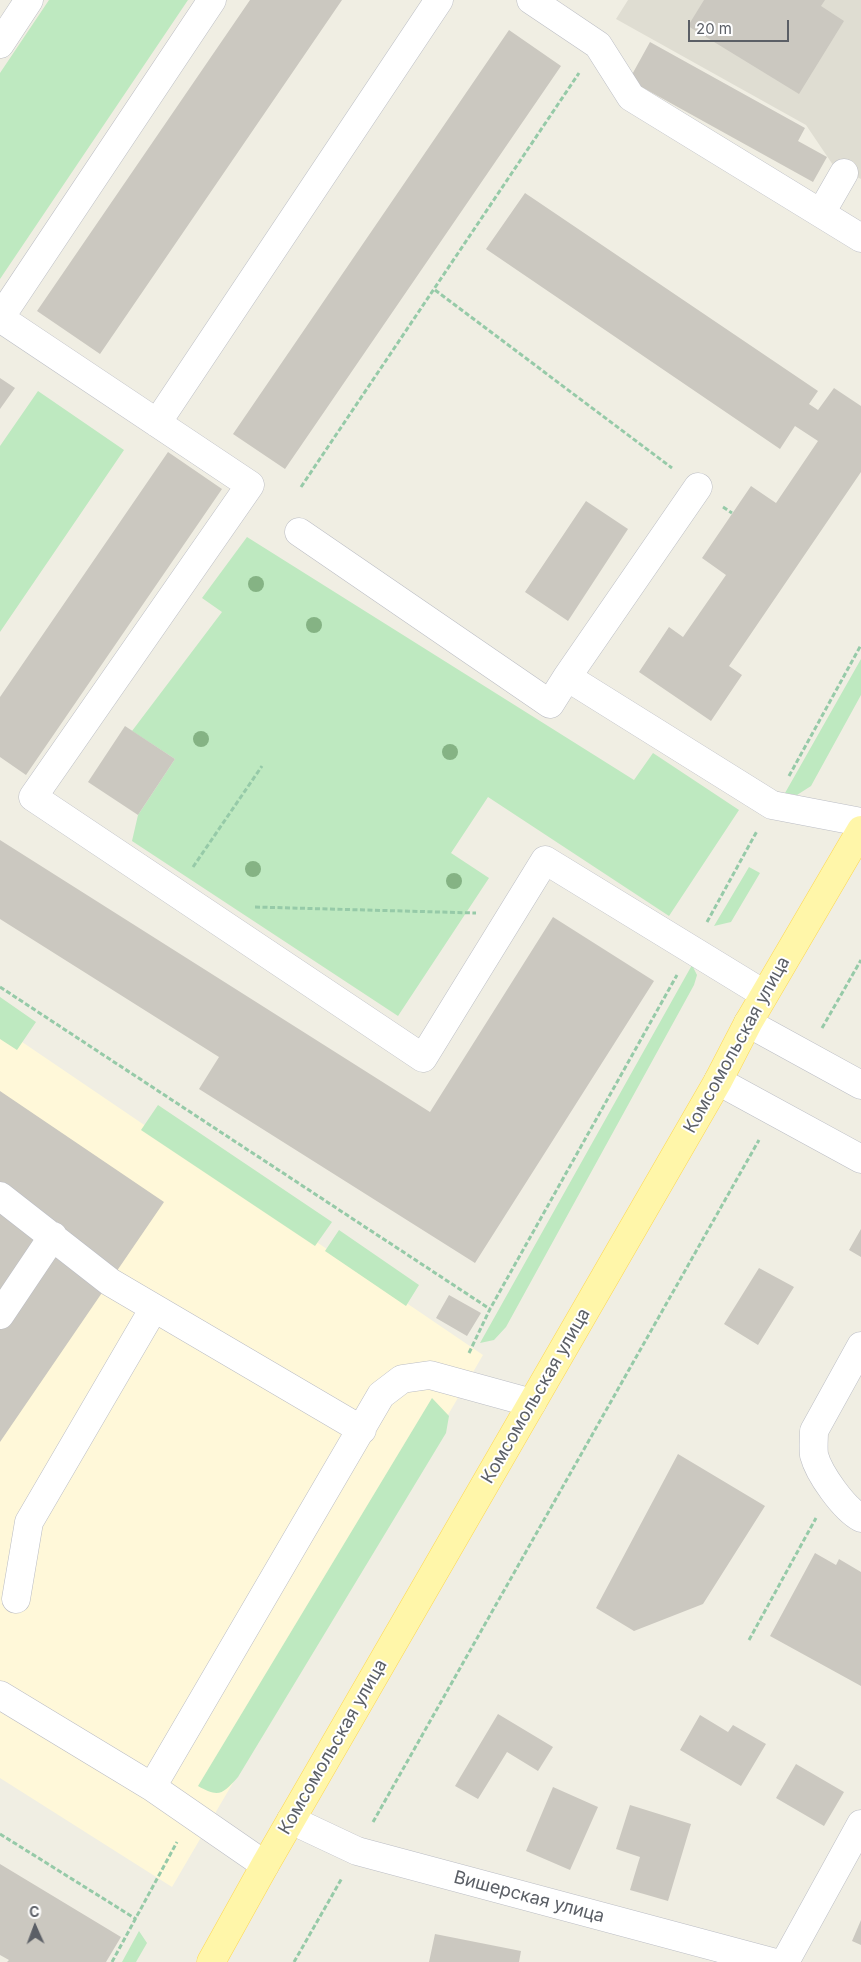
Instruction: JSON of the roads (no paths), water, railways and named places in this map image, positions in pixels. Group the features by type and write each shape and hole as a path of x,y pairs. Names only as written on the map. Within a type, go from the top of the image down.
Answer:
{"main road":[{"name":"Комсомольская улица","path":"211,1962 265,1864 718,1081 764,994 861,830"}],"street":[{"path":"0,44 29,0"},
{"path":"212,0 0,318 250,485 33,797 423,1058 545,860 764,994"},
{"path":"157,423 439,0"},
{"path":"531,0 598,46 631,97 861,238"},
{"path":"821,213 844,174"},
{"path":"299,532 550,704 698,488"},
{"path":"567,677 772,805 861,822"},
{"path":"748,1023 861,1085"},
{"path":"718,1081 861,1159"},
{"path":"0,1196 110,1282 362,1430"},
{"path":"0,1315 53,1236"},
{"path":"16,1599 28,1522 154,1308"},
{"path":"861,1346 814,1431 815,1456 842,1503 861,1518"},
{"path":"152,1787 381,1395 402,1379 430,1375 532,1403"},
{"path":"0,1695 152,1787 265,1864"},
{"name":"Вишерская улица","path":"291,1820 358,1850 730,1957 772,1962"},
{"path":"785,1962 861,1824"}]}
